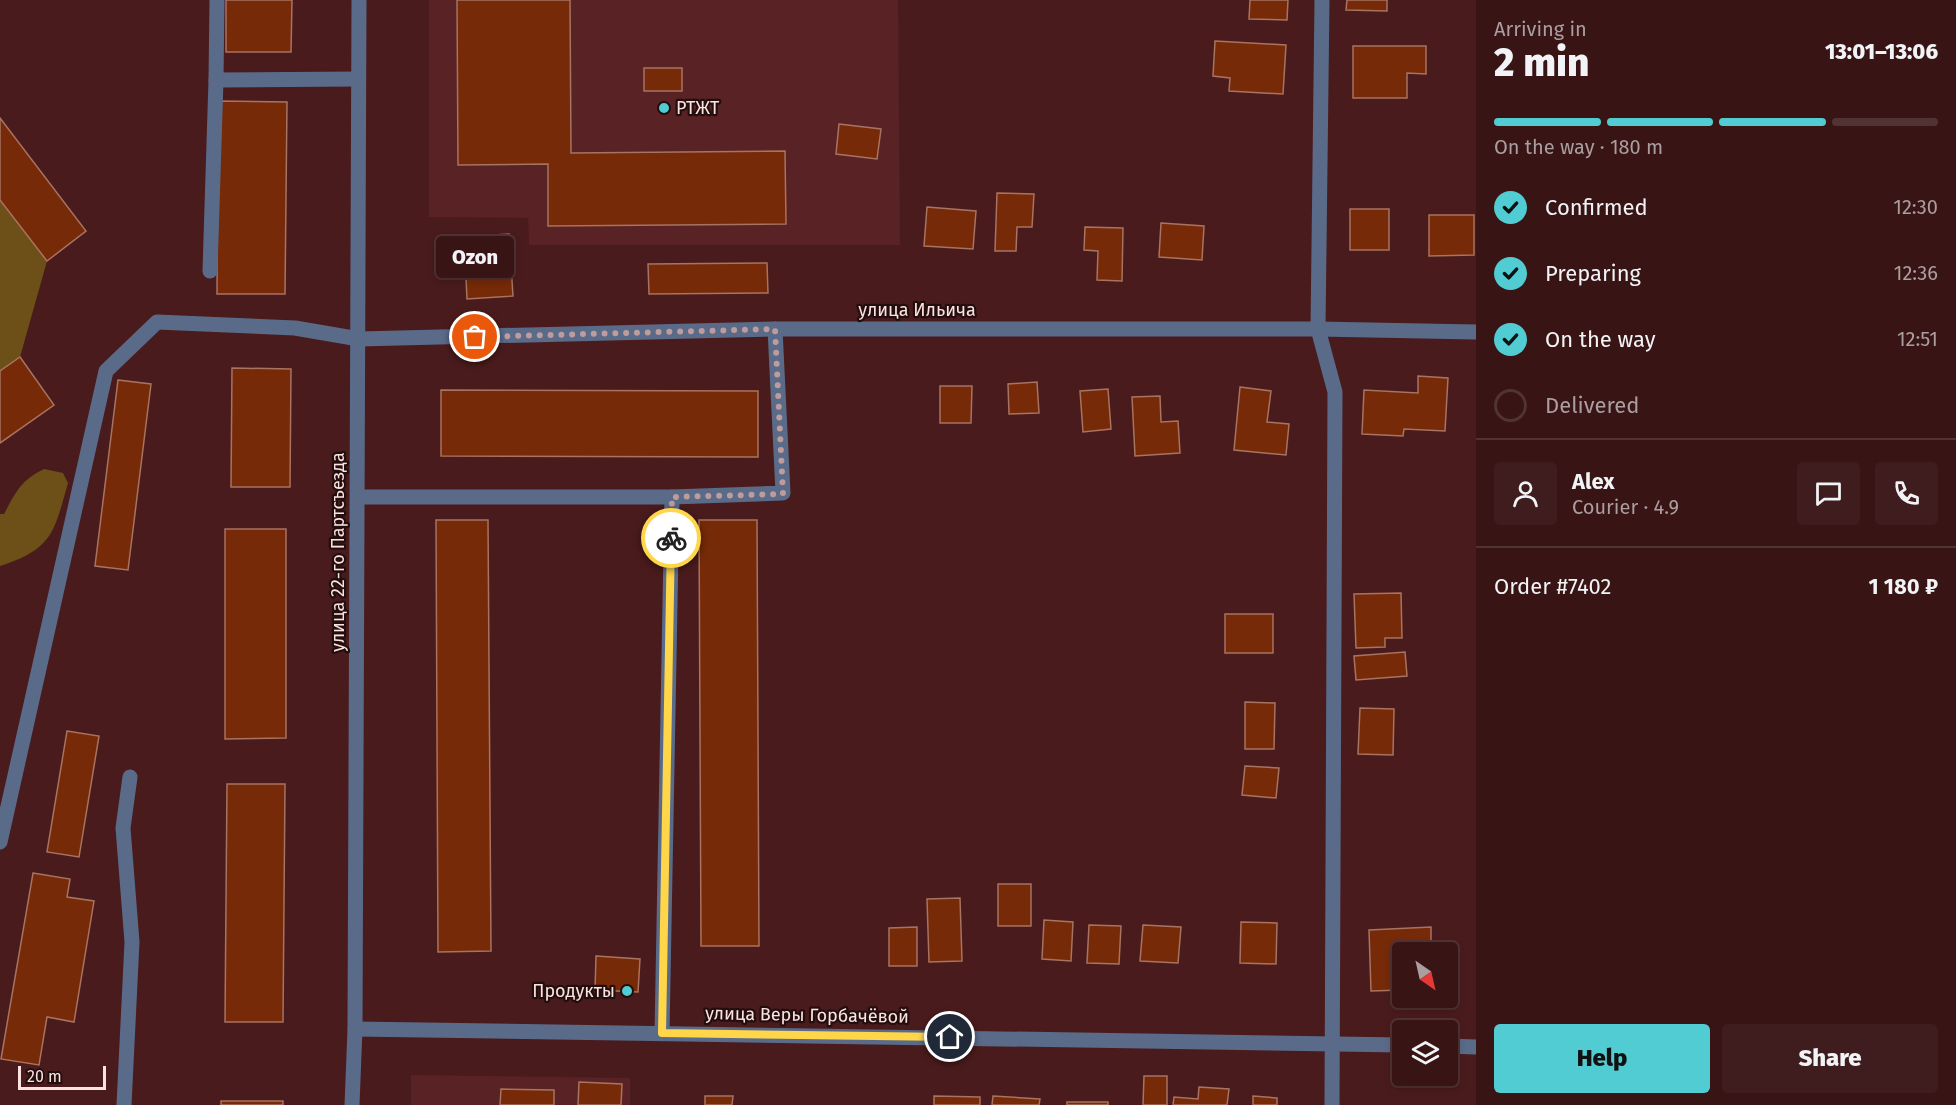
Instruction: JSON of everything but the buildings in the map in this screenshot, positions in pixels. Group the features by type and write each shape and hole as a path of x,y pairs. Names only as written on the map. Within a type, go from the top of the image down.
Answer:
{"street":[{"path":"210,271 217,0"},
{"name":"улица 22-го Партсъезда","path":"352,1105 355,1029 360,0"},
{"path":"1322,0 1318,328 1335,392 1332,1105"},
{"path":"216,80 358,79"},
{"name":"улица Ильича","path":"0,842 105,371 157,322 295,328 359,339 775,329 1318,328 1476,332"},
{"path":"358,497 672,497 783,494 775,329"},
{"path":"662,1033 672,497"},
{"path":"124,1105 132,942 123,828 130,777"},
{"name":"улица Веры Горбачёвой","path":"355,1029 1392,1045"},
{"path":"1458,1046 1476,1047"}],"shaded area":[{"name":"РТЖТ","path":"429,0 898,0 900,245 529,245 528,218 429,217"},
{"path":"0,200 47,261 20,357 0,371"},
{"path":"44,469 63,473 68,483 54,526 49,536 31,553 0,566 0,514 4,514 24,482"},
{"path":"411,1075 630,1078 630,1105 411,1105"}],"way so far":[{"path":"475,337 775,329 783,494 672,497 671,538"}],"place":[{"name":"РТЖТ","path":"664,108"},
{"name":"Ozon","path":"475,337"},
{"name":"Продукты","path":"627,991"}],"route":[{"path":"671,538 662,1033 950,1037"}]}
